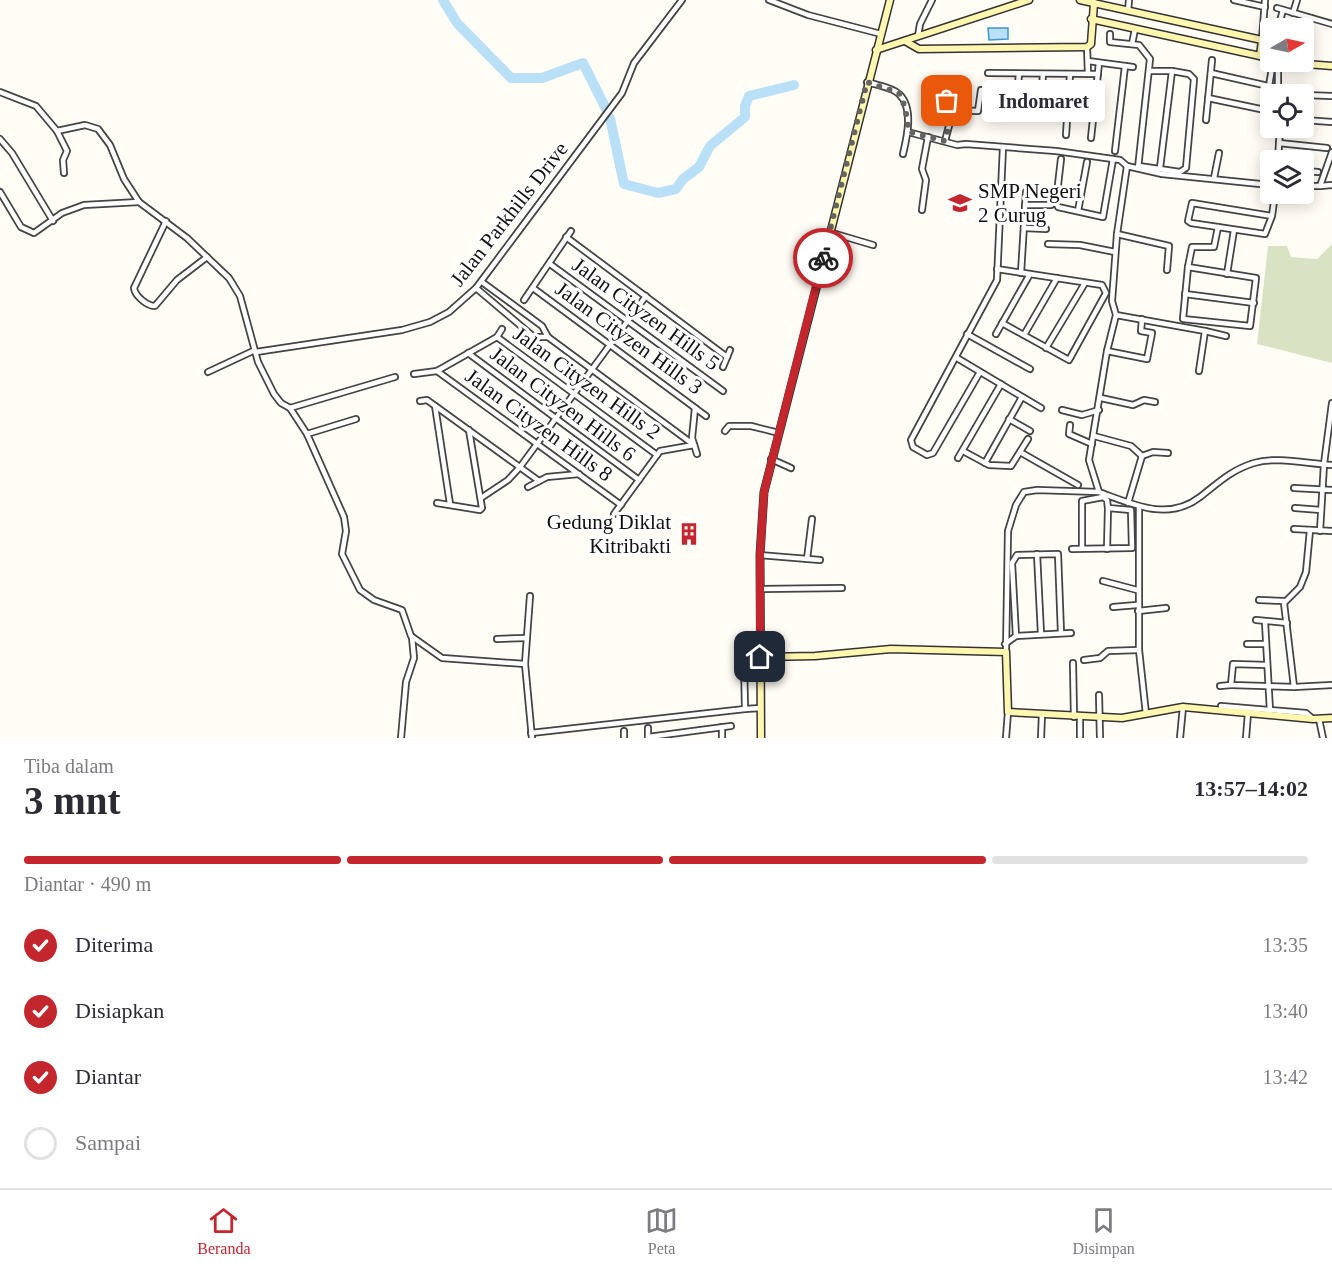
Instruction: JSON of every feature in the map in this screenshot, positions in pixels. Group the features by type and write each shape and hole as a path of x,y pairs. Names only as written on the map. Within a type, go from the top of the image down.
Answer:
{"street":[{"name":"Jalan Parkhills Drive","path":"208,372 255,351 402,330 430,322 450,312 482,282 622,93 634,63 682,0"},
{"path":"769,0 808,15 881,34"},
{"path":"761,738 760,555 764,492 867,82 890,0"},
{"path":"918,36 920,24 932,0"},
{"path":"876,50 1029,0"},
{"path":"1080,0 1260,42"},
{"path":"1128,11 1129,0"},
{"path":"1236,0 1265,7"},
{"path":"1264,18 1265,0"},
{"path":"1293,13 1297,0"},
{"path":"905,41 919,49 1087,47 1091,44 1094,4"},
{"path":"1277,8 1311,18"},
{"path":"1281,18 1283,10"},
{"path":"1092,17 1260,54"},
{"path":"1314,19 1332,24"},
{"path":"1132,44 1135,28"},
{"path":"1109,50 1110,34"},
{"path":"1110,42 1139,45 1146,52 1150,71 1138,167"},
{"path":"1087,47 1088,74"},
{"path":"1206,120 1212,60"},
{"path":"1088,61 1133,68"},
{"path":"1090,138 1099,63"},
{"path":"1314,65 1332,66"},
{"path":"1115,151 1125,66"},
{"path":"909,132 957,146 1003,147 1113,159 1120,160 1127,166 1180,172 1186,168 1194,79 1189,74 1150,71"},
{"path":"1160,168 1172,71"},
{"path":"988,73 1098,74"},
{"path":"1211,73 1260,87"},
{"path":"1019,74 1015,114 1040,116 1043,74"},
{"path":"1066,135 1070,74"},
{"path":"867,82 899,93 905,107 909,132 903,154"},
{"path":"950,110 978,111 981,90"},
{"path":"0,92 36,106 57,131 67,151 63,160 64,173"},
{"path":"1314,95 1332,96"},
{"path":"1208,98 1260,110"},
{"path":"945,141 949,129 950,110 947,101"},
{"path":"1314,121 1332,122"},
{"path":"57,131 85,125 98,129 111,145 123,179 139,202 166,220 207,257 236,288 255,351 274,394 281,403 290,408 307,434 344,518 346,531 342,554 344,564 366,595 402,610 411,636 414,658 406,682 401,738"},
{"path":"922,210 926,180 922,169 927,137"},
{"path":"1279,138 1279,150"},
{"path":"0,139 12,153 53,221"},
{"path":"1279,143 1327,148"},
{"path":"980,372 933,453 927,455 913,447 911,440 994,287 997,269 1003,147"},
{"path":"1320,186 1332,152"},
{"path":"1214,178 1218,153"},
{"path":"1061,159 1056,204 1103,217 1113,159"},
{"path":"1078,211 1087,162"},
{"path":"1099,492 1089,466 1107,351 1116,315 1112,301 1117,234 1127,166"},
{"path":"1138,167 1162,174 1260,184"},
{"path":"1314,172 1318,172"},
{"path":"1314,186 1332,185"},
{"path":"0,192 23,230 34,233 62,213 84,205 139,202"},
{"path":"1021,273 1026,192"},
{"path":"1272,216 1191,203 1189,222 1265,234 1272,216 1274,204"},
{"path":"1025,205 1050,206"},
{"path":"166,220 134,288 137,295 150,306 155,306 177,280 207,257"},
{"path":"1188,267 1256,278 1251,326 1248,328 1184,320 1182,316 1188,267 1192,246 1214,248 1218,227"},
{"path":"1024,228 1046,229"},
{"path":"1227,274 1234,230"},
{"path":"524,300 571,231"},
{"path":"829,232 873,245"},
{"path":"1117,234 1169,246 1167,270"},
{"path":"566,237 727,357"},
{"path":"1048,244 1080,245 1116,252"},
{"name":"Jalan Cityzen Hills 5","path":"550,264 723,391"},
{"path":"997,269 1102,285 1106,293 1069,360 1002,323"},
{"path":"996,334 1030,274"},
{"path":"1024,335 1057,278"},
{"path":"482,282 542,326 548,337 694,445"},
{"path":"1046,348 1085,283"},
{"path":"476,288 534,337 548,337"},
{"name":"Jalan Cityzen Hills 3","path":"533,288 706,416"},
{"path":"1185,294 1254,303"},
{"path":"481,498 508,480 520,467 646,296"},
{"path":"1116,315 1226,336"},
{"path":"1107,351 1146,359 1152,333 1141,331 1142,319"},
{"path":"414,374 437,371 496,337 502,329"},
{"path":"1199,370 1205,331"},
{"path":"967,334 1030,369"},
{"name":"Jalan Cityzen Hills 2","path":"496,337 657,455"},
{"path":"723,368 730,350"},
{"name":"Jalan Cityzen Hills 6","path":"468,353 639,480"},
{"path":"957,358 1041,408"},
{"name":"Jalan Cityzen Hills 8","path":"437,371 621,505"},
{"path":"290,408 395,377"},
{"path":"958,458 1001,384"},
{"path":"985,463 1022,397"},
{"path":"1101,398 1133,405 1144,400 1155,402"},
{"path":"420,401 427,400 435,405 539,481"},
{"path":"1320,531 1324,464 1330,442 1332,403"},
{"path":"435,405 450,504"},
{"path":"695,408 692,438 697,454"},
{"path":"1062,410 1082,415 1099,410"},
{"path":"307,434 356,419"},
{"path":"1009,419 1030,431"},
{"path":"725,431 729,426 740,425 779,433"},
{"path":"1070,425 1069,434 1092,444"},
{"path":"437,503 480,510 482,508 469,430"},
{"path":"1094,436 1131,446 1142,456"},
{"path":"963,451 985,463 1011,466 1028,439"},
{"path":"614,514 660,451 694,445"},
{"path":"1020,452 1077,485"},
{"path":"1142,456 1153,452 1168,453"},
{"path":"1128,503 1142,456"},
{"path":"771,459 791,468"},
{"path":"1108,508 1177,508 1197,500 1230,472 1256,462 1332,465"},
{"path":"528,487 547,477 579,474"},
{"path":"1294,488 1332,490"},
{"path":"1006,738 1008,712 1005,644 1008,531 1016,505 1024,492 1037,490 1099,492 1135,508"},
{"path":"1082,549 1082,501 1103,497 1107,500 1108,508 1107,549"},
{"path":"1072,549 1133,548 1135,508"},
{"path":"1135,508 1139,650 1146,715"},
{"path":"1295,508 1321,510"},
{"path":"807,559 812,519"},
{"path":"1294,529 1332,531"},
{"path":"1259,600 1284,601 1300,587 1306,572 1310,530"},
{"path":"1037,554 1041,634"},
{"path":"760,555 820,560"},
{"path":"1016,636 1013,557 1017,555 1058,555 1061,633"},
{"path":"1103,581 1137,590"},
{"path":"760,589 842,588"},
{"path":"530,596 525,664 531,735 761,708"},
{"path":"1284,601 1294,687"},
{"path":"1113,607 1166,608"},
{"path":"1256,620 1287,623"},
{"path":"1264,622 1270,711"},
{"path":"1005,644 1016,636 1071,633"},
{"path":"411,636 442,658 525,664"},
{"path":"497,639 526,638"},
{"path":"1247,644 1266,644"},
{"path":"745,709 744,661 748,658 815,656 891,649 1006,652"},
{"path":"1084,660 1100,658 1108,651 1139,650"},
{"path":"1073,663 1080,738"},
{"path":"1231,685 1233,664 1267,665"},
{"path":"1220,686 1332,685"},
{"path":"1099,695 1100,738"},
{"path":"1008,712 1100,717 1146,715 1183,706 1316,719 1332,718"},
{"path":"1180,738 1183,706"},
{"path":"1221,706 1306,713 1316,719 1323,738"},
{"path":"1246,738 1248,713"},
{"path":"1041,738 1042,714"},
{"path":"648,728 648,738 731,726"},
{"path":"722,727 722,738"},
{"path":"624,730 624,738"},
{"path":"697,730 697,738"}],"green space":[{"path":"1332,244 1332,363 1257,344 1268,246 1287,246 1291,257 1317,259"}],"water":[{"path":"988,28 1008,28 1008,39 989,40"}],"waterway":[{"path":"443,0 457,23 511,78 542,78 583,63 606,109"},
{"path":"610,118 624,184 658,193 676,189 683,179 699,167 710,146 745,117 745,106 749,96 794,85"}],"way so far":[{"path":"823,258 867,82 899,93 905,107 909,132 945,141 950,122 947,101"}],"place":[{"name":"Indomaret","path":"947,101"},
{"name":"SMP Negeri 2 Curug","path":"960,203"},
{"name":"Gedung Diklat Kitribakti","path":"689,534"}],"route":[{"path":"760,657 760,555 764,492 823,258"}]}
